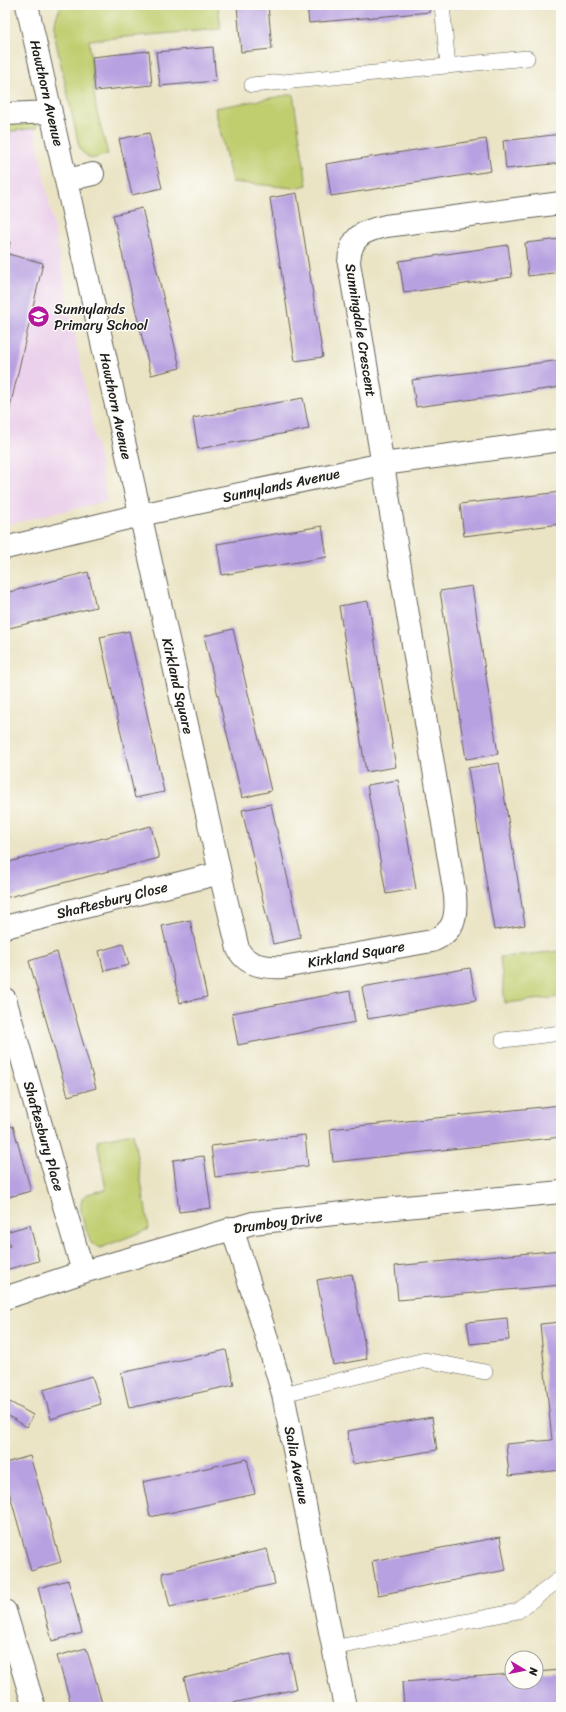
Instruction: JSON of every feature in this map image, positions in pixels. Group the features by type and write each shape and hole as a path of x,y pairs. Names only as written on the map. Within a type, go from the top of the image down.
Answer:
{"street":[{"name":"Hawthorn Avenue","path":"27,5 140,515"},
{"path":"5,114 51,112"},
{"path":"67,180 93,174"},
{"name":"Sunningdale Crescent","path":"383,464 349,263 350,251 356,239 363,233 386,226 561,203"},
{"name":"Sunnylands Avenue","path":"5,548 140,515 383,464 561,440"},
{"name":"Kirkland Square","path":"140,515 220,873 240,953 251,963 263,966 283,967 427,942 445,935 453,925 455,895 383,464"},
{"name":"Shaftesbury Close","path":"5,927 220,873"},
{"name":"Shaftesbury Place","path":"5,999 83,1272"},
{"name":"Drumboy Drive","path":"5,1298 83,1272 253,1223 561,1192"},
{"name":"Salia Avenue","path":"232,1228 267,1336 283,1394 345,1707"},
{"path":"5,1612 34,1707"}],"lane":[{"path":"442,5 448,66"},
{"path":"252,85 527,58"},
{"path":"503,1040 561,1033"},
{"path":"283,1394 425,1360 486,1372"},
{"path":"333,1648 518,1611 561,1578"}],"shaded area":[{"name":"Sunnylands Primary School","path":"35,129 107,501 5,525 5,133"}],"green space":[{"path":"62,5 218,5 221,29 89,40 96,109 108,154 91,159 81,151 78,142 56,42 55,23 57,14"},
{"path":"293,94 307,185 295,188 232,182 215,108"},
{"path":"5,118 36,120 37,128 5,132"},
{"path":"561,951 561,997 505,1003 500,957"},
{"path":"133,1133 149,1229 100,1248 91,1243 84,1224 81,1209 83,1197 90,1193 106,1190 97,1140"}],"building":[{"path":"237,5 268,5 272,49 241,52"},
{"path":"307,5 429,5 430,12 309,23"},
{"path":"454,5 476,5 476,6 454,9"},
{"path":"213,47 216,81 160,86 156,52"},
{"path":"149,51 152,85 95,91 92,57"},
{"path":"149,133 162,188 132,195 119,139"},
{"path":"561,134 561,163 506,169 503,141"},
{"path":"486,139 491,171 331,196 326,164"},
{"path":"297,193 323,357 295,361 270,198"},
{"path":"142,208 180,368 151,375 113,215"},
{"path":"561,239 561,272 528,276 525,243"},
{"path":"5,241 10,242 8,254 43,263 6,425"},
{"path":"508,245 512,277 404,293 399,261"},
{"path":"561,360 561,387 416,407 412,380"},
{"path":"303,398 309,429 198,449 193,418"},
{"path":"561,492 561,524 464,536 460,504"},
{"path":"322,526 327,557 222,575 217,544"},
{"path":"88,572 96,607 5,629 5,593"},
{"path":"472,586 498,754 466,759 440,591"},
{"path":"368,601 396,767 366,772 339,606"},
{"path":"233,629 271,791 242,798 204,636"},
{"path":"129,631 164,792 135,798 100,637"},
{"path":"499,763 525,925 494,930 468,768"},
{"path":"398,780 416,889 386,894 367,785"},
{"path":"271,804 301,938 273,944 242,810"},
{"path":"151,826 159,858 5,898 5,863"},
{"path":"190,920 207,997 180,1003 162,926"},
{"path":"123,944 129,965 104,971 99,951"},
{"path":"57,952 96,1088 68,1096 29,961"},
{"path":"470,968 476,1000 368,1019 362,987"},
{"path":"350,991 355,1022 238,1045 232,1013"},
{"path":"561,1105 561,1137 333,1162 330,1129"},
{"path":"13,1126 31,1191 5,1198 5,1128"},
{"path":"305,1135 308,1166 215,1177 211,1146"},
{"path":"204,1156 211,1208 179,1212 173,1160"},
{"path":"30,1225 39,1261 5,1270 5,1247 10,1246 6,1232"},
{"path":"561,1250 561,1285 398,1300 395,1266"},
{"path":"352,1274 367,1359 333,1365 317,1280"},
{"path":"507,1318 509,1340 470,1344 467,1322"},
{"path":"561,1322 561,1470 509,1476 506,1444 552,1440 540,1324"},
{"path":"226,1350 234,1385 129,1408 121,1373"},
{"path":"92,1376 101,1404 51,1419 43,1390"},
{"path":"10,1402 33,1415 27,1427 5,1414"},
{"path":"432,1417 437,1450 353,1464 347,1431"},
{"path":"30,1456 61,1562 31,1571 5,1477 5,1463"},
{"path":"247,1459 255,1494 150,1517 143,1482"},
{"path":"500,1537 506,1570 378,1595 372,1561"},
{"path":"267,1549 275,1584 170,1607 162,1573"},
{"path":"68,1580 82,1633 52,1641 38,1588"},
{"path":"86,1648 103,1707 72,1707 57,1656"},
{"path":"289,1654 296,1689 215,1707 191,1707 184,1678"},
{"path":"561,1670 561,1705 533,1707 404,1707 402,1682 504,1675 504,1690 544,1690 544,1671"}],"place":[{"name":"Sunnylands Primary School","path":"38,317"}]}
